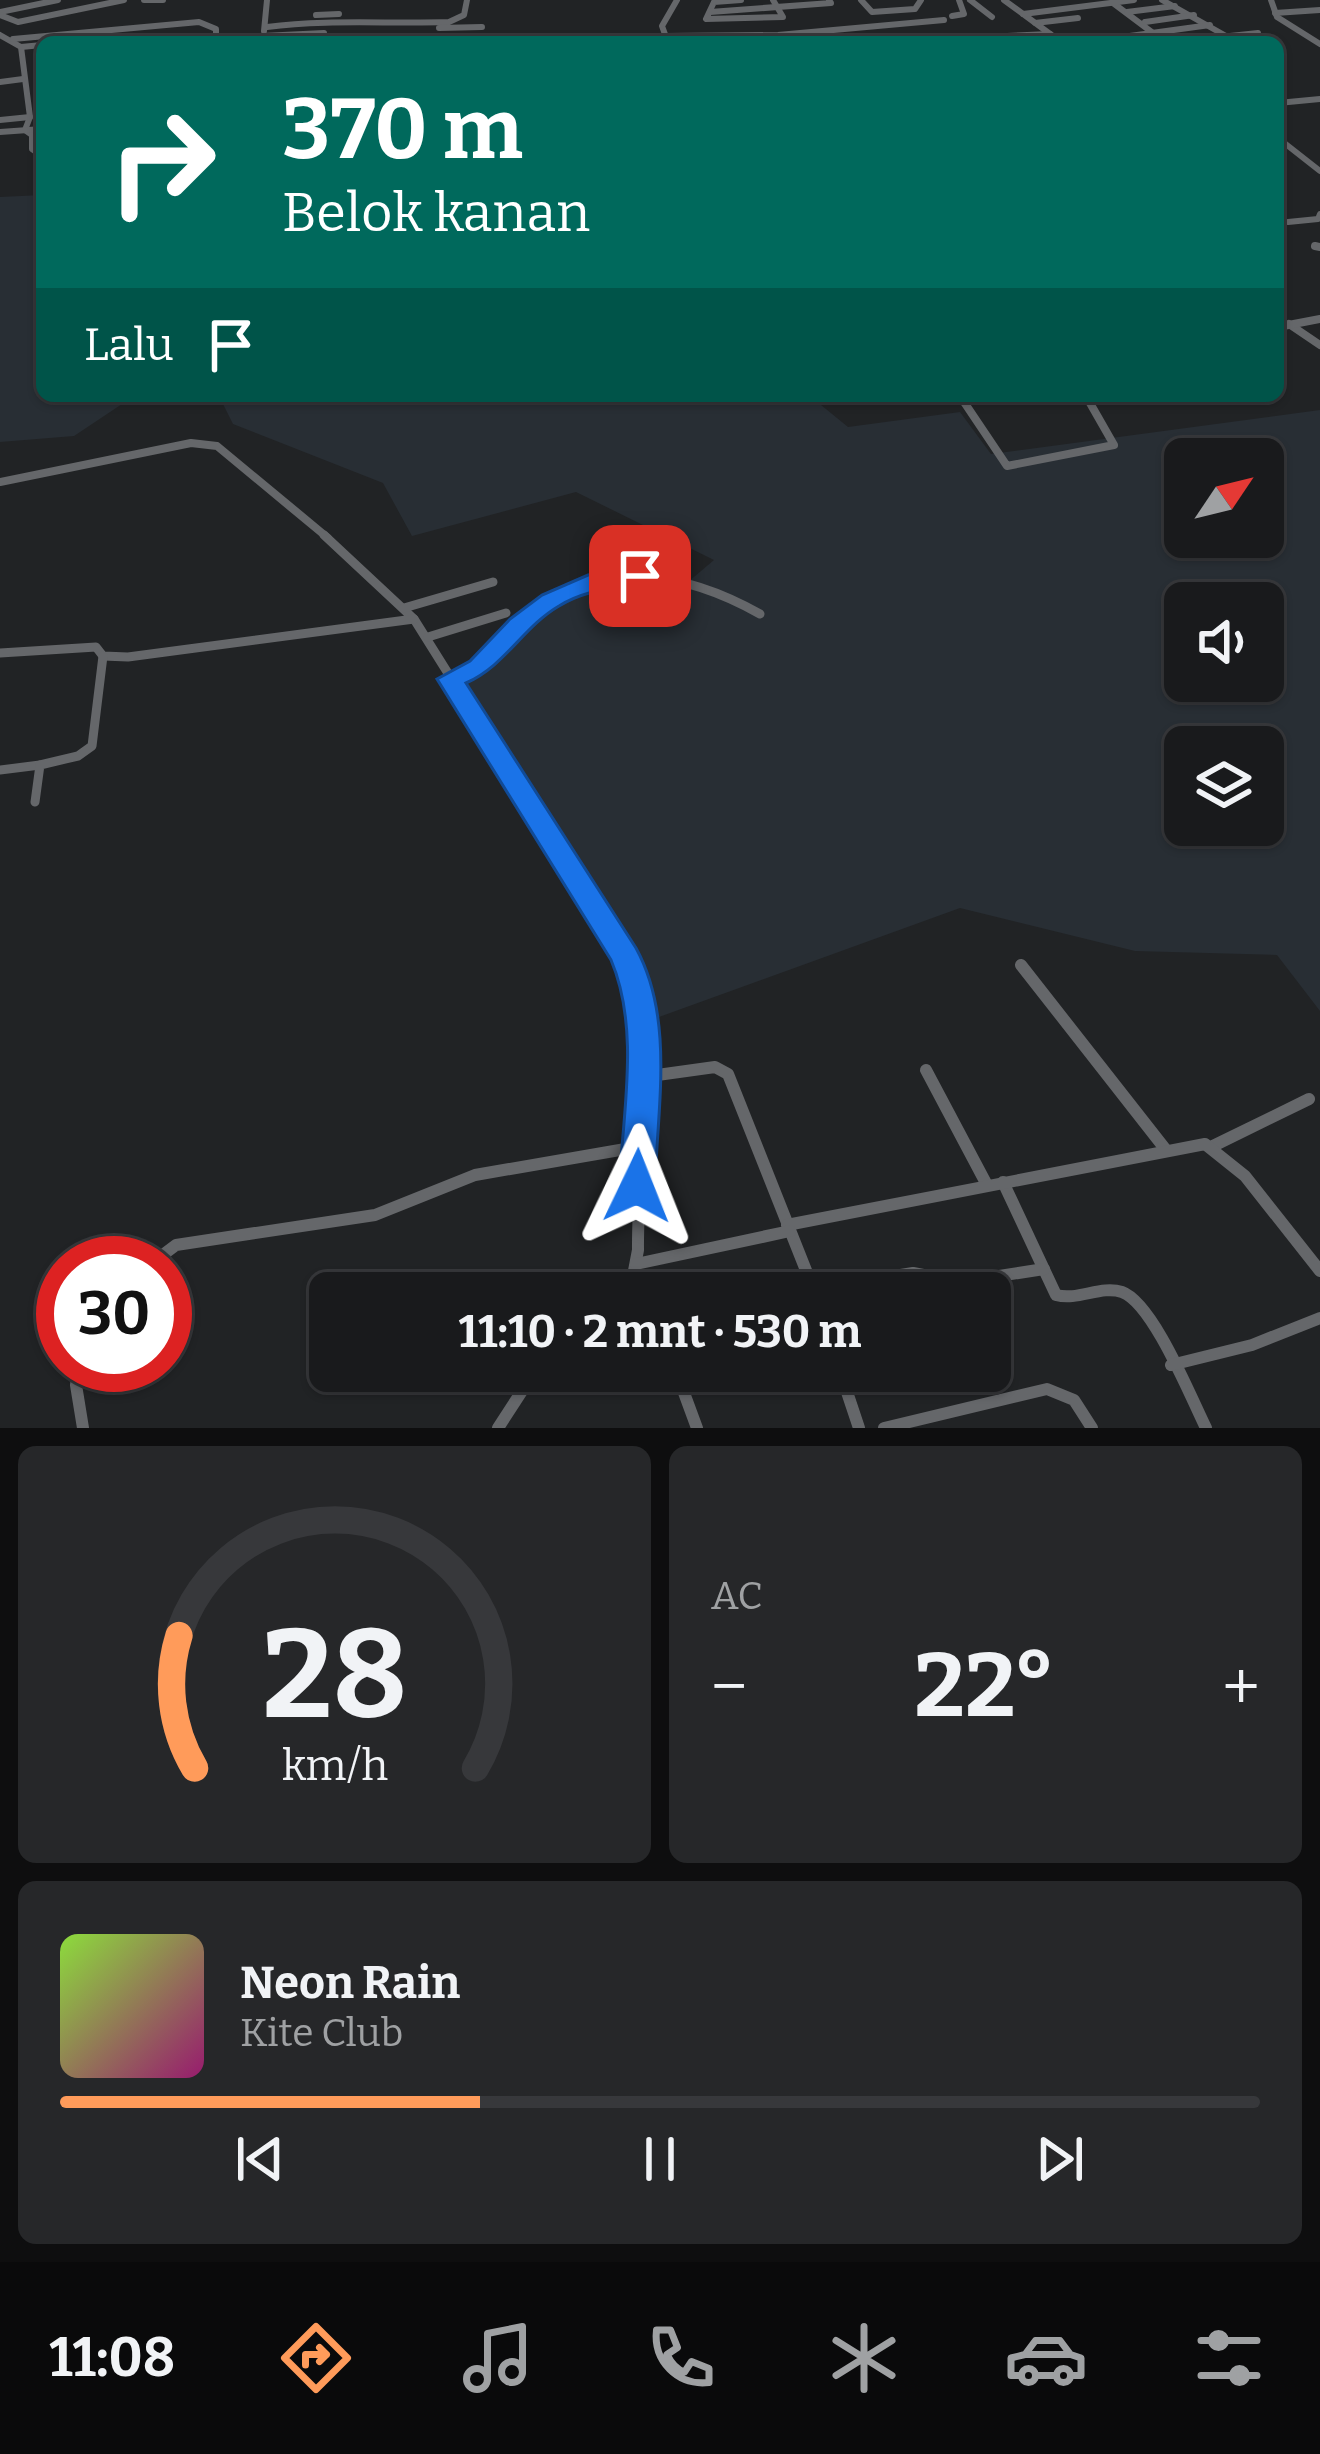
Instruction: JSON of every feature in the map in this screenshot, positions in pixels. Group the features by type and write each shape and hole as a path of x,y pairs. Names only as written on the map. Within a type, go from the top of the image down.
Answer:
{"street":[{"path":"0,13 58,0"},
{"path":"81,0 90,7"},
{"path":"0,25 124,0"},
{"path":"266,36 267,0"},
{"path":"267,27 308,21 454,20 465,13 467,0"},
{"path":"666,36 664,22 677,0"},
{"path":"741,0 714,2 710,12 776,3 831,3 829,0"},
{"path":"861,0 872,12 920,8 921,0"},
{"path":"952,16 963,15 959,0"},
{"path":"970,0 992,17"},
{"path":"1004,0 1053,36"},
{"path":"1033,0 1049,10"},
{"path":"1062,0 1073,7"},
{"path":"1023,14 1129,0"},
{"path":"1162,0 1226,36 1258,33"},
{"path":"1271,0 1275,13 1320,44"},
{"path":"1113,3 1160,36"},
{"path":"1127,12 1174,6"},
{"path":"963,11 984,10"},
{"path":"1275,13 1320,10"},
{"path":"0,13 9,22"},
{"path":"308,21 310,16 339,14"},
{"path":"1144,22 1193,15"},
{"path":"876,16 877,25"},
{"path":"741,36 847,30 943,17 945,36"},
{"path":"1035,23 1078,18"},
{"path":"36,36 199,22 216,29 217,36"},
{"path":"1130,36 1210,26"},
{"path":"472,27 473,36"},
{"path":"395,30 482,27"},
{"path":"442,28 443,36"},
{"path":"847,30 852,36"},
{"path":"310,36 324,33"},
{"path":"1028,36 1050,34"},
{"path":"0,35 36,36"},
{"path":"13,38 21,47 30,117 25,130"},
{"path":"21,47 36,46"},
{"path":"0,82 36,80"},
{"path":"27,100 36,99"},
{"path":"1284,102 1320,99"},
{"path":"0,120 30,117"},
{"path":"0,131 36,129"},
{"path":"25,130 32,135 36,152"},
{"path":"1284,142 1317,166"},
{"path":"1288,222 1318,220 1320,214"},
{"path":"1284,325 1320,320"},
{"path":"1289,324 1320,345"},
{"path":"963,402 1007,466 1114,445 1089,402"},
{"path":"0,482 191,443 217,446 346,552 428,637 638,984 644,1022 634,1270 789,1228 1202,1143 1213,1146 1245,1176 1320,1271"},
{"path":"451,679 479,667 539,607 603,578 694,580 760,614"},
{"path":"404,608 494,582"},
{"path":"428,637 506,614"},
{"path":"103,656 414,620"},
{"path":"0,653 82,646 96,647 103,656 92,746 78,756 0,770"},
{"path":"35,802 40,764"},
{"path":"1021,964 1166,1150"},
{"path":"643,1077 715,1067 728,1074 806,1272"},
{"path":"926,1070 987,1185"},
{"path":"1213,1146 1309,1099"},
{"path":"192,1243 375,1215 475,1175 638,1147"},
{"path":"1003,1182 1060,1298 1117,1292 1130,1297 1161,1340 1206,1428"},
{"path":"1011,1274 1044,1269"},
{"path":"1171,1365 1252,1345 1320,1318"},
{"path":"884,1428 1047,1389 1074,1400 1092,1428"},
{"path":"77,1392 82,1428"},
{"path":"498,1428 521,1392"},
{"path":"684,1392 697,1428"},
{"path":"847,1392 859,1428"}],"shaded area":[{"path":"36,195 36,402 125,402 74,436 0,442 0,197"},
{"path":"222,402 817,402 848,427 960,412 991,454 1320,410 1320,1011 1277,955 1135,951 960,908 659,1017 455,687 527,620 589,585 675,593 714,560 576,492 412,536 383,483 233,424"}],"route":[{"path":"637,1186 644,1022 638,984 451,679 479,667 550,600 596,580 640,576"}]}
